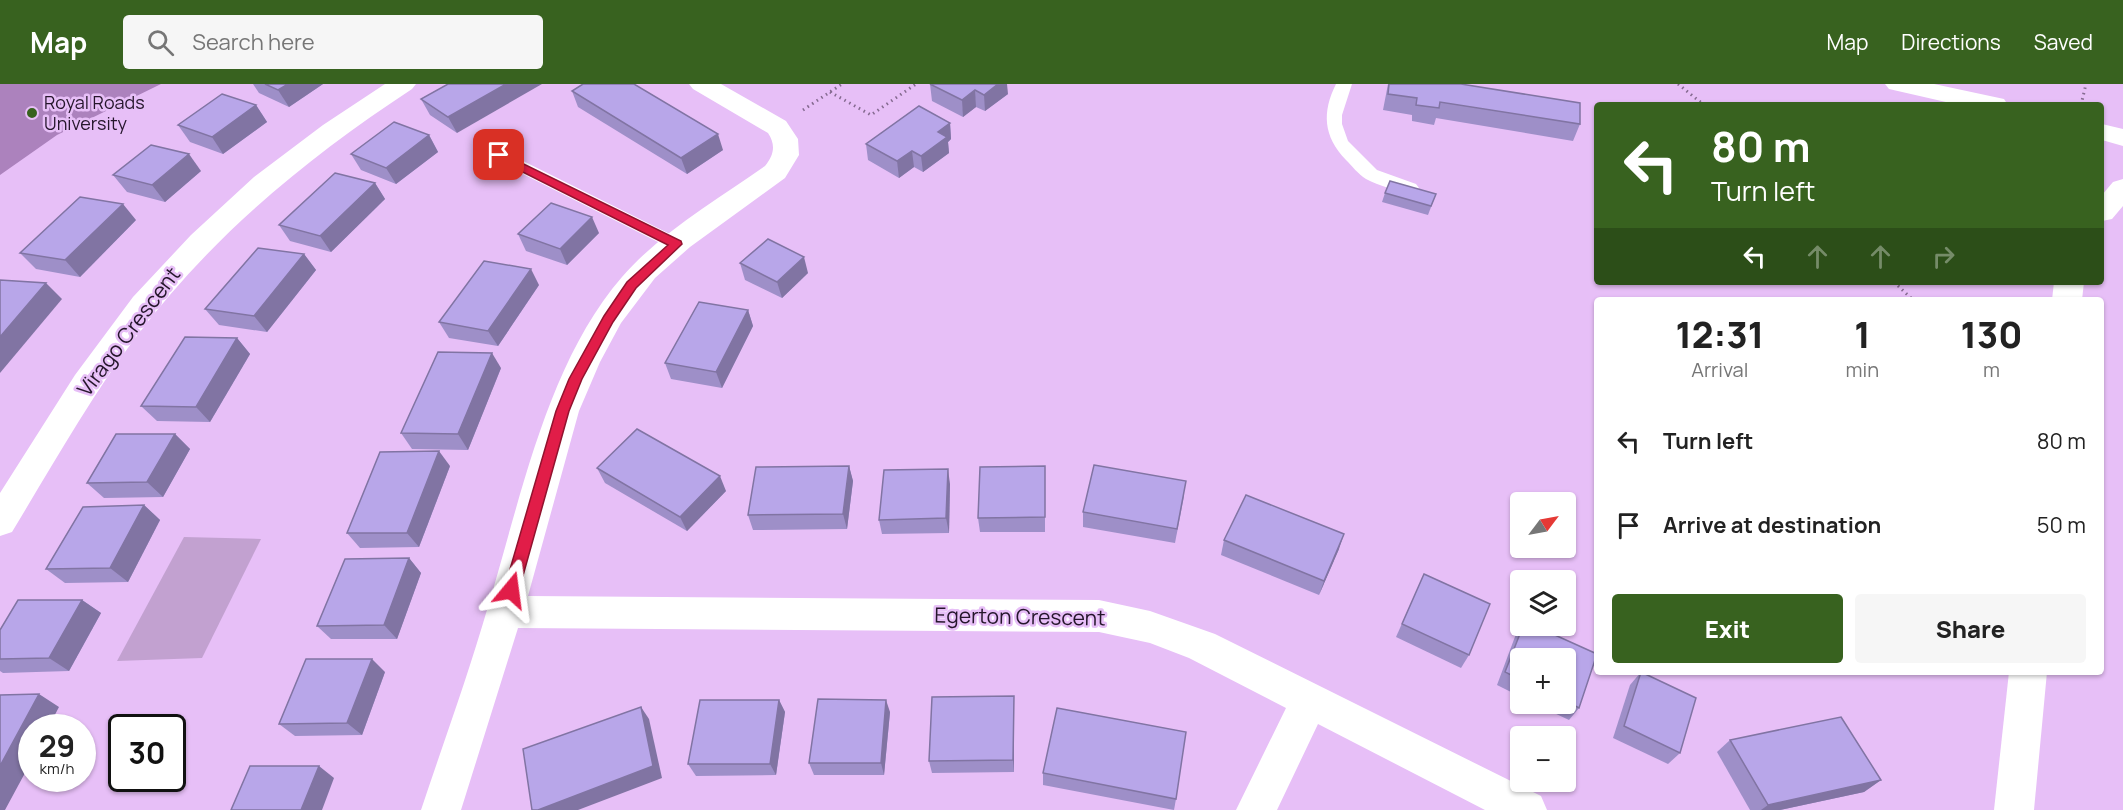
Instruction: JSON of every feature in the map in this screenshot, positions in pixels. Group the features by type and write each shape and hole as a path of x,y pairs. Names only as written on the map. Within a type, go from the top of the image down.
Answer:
{"street":[{"name":"Virago Crescent","path":"0,522 110,351 143,306 179,264 215,228 296,158 403,84"},
{"path":"441,810 505,612 563,411 575,379 609,319 632,285 676,244 776,172 785,159 782,137 702,84"},
{"path":"1898,84 1981,102"},
{"path":"2104,133 2123,138"},
{"path":"2104,210 2123,188"},
{"name":"Egerton Crescent","path":"505,612 1099,616 1150,627 1202,646 1527,810"},
{"path":"2014,810 2028,675"},
{"path":"1256,810 1309,701"}],"lane":[{"path":"1344,84 1334,102 1333,117 1334,129 1342,146 1371,175 1410,188"},
{"path":"499,155 676,244"}],"path":[{"path":"782,137 830,92 842,84"},
{"path":"830,92 871,115 916,84"},
{"path":"1678,84 1700,102"},
{"path":"2082,102 2086,84"},
{"path":"1897,285 1910,297"}],"shaded area":[{"path":"0,84 161,84 57,135 0,175"},
{"path":"184,537 261,539 202,658 117,661"}],"building":[{"path":"265,84 288,84 278,90"},
{"path":"448,84 506,84 448,117 421,99"},
{"path":"583,84 634,84 718,134 681,158 572,91"},
{"path":"930,84 998,84 984,95 975,90 962,100"},
{"path":"1389,84 1461,84 1580,103 1580,124 1440,102 1439,108 1416,105 1417,98 1388,94"},
{"path":"222,94 256,105 212,137 178,125"},
{"path":"919,106 950,123 938,132 947,137 921,156 912,151 897,161 866,144"},
{"path":"394,122 429,135 386,168 351,154"},
{"path":"151,145 189,154 152,185 113,175"},
{"path":"335,173 375,183 320,236 279,225"},
{"path":"1390,181 1436,194 1431,206 1385,193"},
{"path":"80,197 123,204 65,260 20,253"},
{"path":"551,203 592,217 560,249 518,234"},
{"path":"768,239 804,257 777,282 740,263"},
{"path":"258,248 304,254 254,316 205,309"},
{"path":"484,261 531,269 488,331 439,322"},
{"path":"0,280 46,283 0,337"},
{"path":"699,302 748,310 716,372 665,363"},
{"path":"185,337 237,338 196,407 141,406"},
{"path":"438,352 492,353 458,434 401,433"},
{"path":"637,429 720,476 680,517 597,468"},
{"path":"116,434 175,434 147,482 87,483"},
{"path":"439,451 407,533 347,533 380,452"},
{"path":"1094,465 1186,481 1177,529 1083,512"},
{"path":"849,466 843,514 748,515 756,467"},
{"path":"1045,466 1045,517 978,518 980,467"},
{"path":"948,469 946,518 879,520 884,470"},
{"path":"1246,495 1344,534 1324,581 1224,540"},
{"path":"144,505 110,568 46,569 83,507"},
{"path":"409,558 384,625 317,626 345,559"},
{"path":"1424,574 1490,604 1469,655 1402,624"},
{"path":"18,600 82,600 49,658 0,659 0,630"},
{"path":"1519,636 1557,636 1594,653 1594,663 1579,708 1576,706 1576,648 1514,648"},
{"path":"306,659 372,659 347,723 279,724"},
{"path":"1510,659 1510,674 1505,672"},
{"path":"1640,675 1647,675 1696,698 1680,753 1624,726"},
{"path":"39,694 28,714 18,714 18,733 0,766 0,695"},
{"path":"1014,696 1013,760 929,761 932,697"},
{"path":"818,699 886,700 881,763 809,763"},
{"path":"700,700 779,700 770,764 688,764"},
{"path":"641,707 653,766 538,810 532,810 523,749"},
{"path":"1057,708 1186,732 1176,799 1043,773"},
{"path":"1841,717 1881,780 1768,805 1730,740"},
{"path":"250,766 319,766 301,810 231,810"}],"place":[{"name":"Royal Roads University","path":"32,113"}],"route":[{"path":"499,155 676,244 632,285 609,319 575,379 563,411 511,590"}]}
